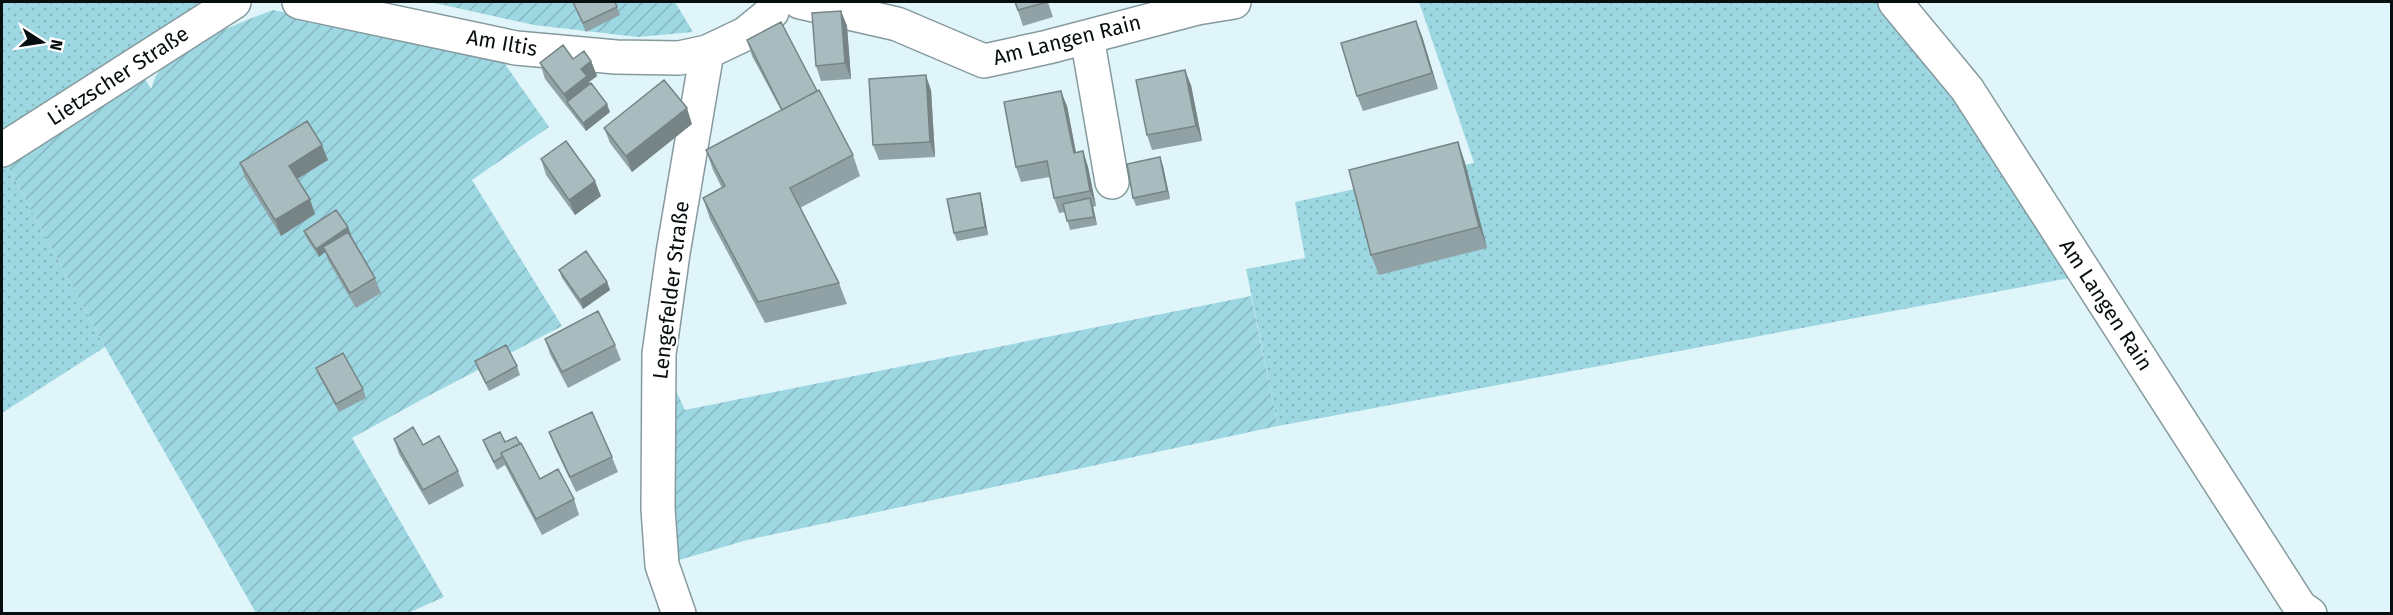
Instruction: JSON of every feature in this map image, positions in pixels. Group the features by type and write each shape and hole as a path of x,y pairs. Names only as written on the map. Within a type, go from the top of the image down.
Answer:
{"street":[{"name":"Lietzscher Straße","path":"2,150 234,2"},
{"name":"Am Iltis","path":"299,2 516,48 616,57 679,58 707,52"},
{"path":"707,52 745,34 772,12 776,2"},
{"name":"Am Langen Rain","path":"800,2 897,24 984,61 1088,37 1197,8 1234,2"},
{"path":"910,2 933,39"},
{"name":"Am Langen Rain","path":"1895,2 1967,89 2300,607 2310,614"},
{"path":"1088,37 1112,182"},
{"name":"Lengefelder Straße","path":"679,614 662,565 658,509 659,354 673,253 707,52"}],"shaded area":[{"path":"2,2 235,2 2,150"},
{"path":"430,2 675,2 693,32 638,37 534,25"},
{"path":"1419,2 1895,2 2086,275 1278,426 1246,269 1305,258 1295,202 1474,163"},
{"path":"273,10 500,57 549,127 472,180 562,326 352,438 444,597 408,613 256,613 105,347 2,156 139,69 151,89 156,76 177,55 209,37"},
{"path":"2,156 105,347 2,413"},
{"path":"1251,296 1278,426 747,540 662,565 659,354 685,410"}],"building":[{"path":"573,2 615,2 617,7 583,23"},
{"path":"1015,2 1047,2 1018,10"},
{"path":"841,11 845,63 816,66 812,13"},
{"path":"1416,21 1432,73 1357,96 1341,43"},
{"path":"781,22 817,91 782,110 747,40"},
{"path":"563,45 573,59 584,51 591,61 581,69 587,76 564,94 540,63"},
{"path":"1185,70 1196,126 1147,135 1136,80"},
{"path":"926,75 930,142 873,145 869,79"},
{"path":"664,80 687,108 626,156 604,128"},
{"path":"591,83 607,104 583,123 567,102"},
{"path":"819,90 853,155 790,188 839,283 758,302 703,198 725,186 706,150"},
{"path":"1061,91 1074,153 1083,151 1090,191 1054,198 1047,161 1016,167 1004,102"},
{"path":"307,121 322,145 289,166 310,199 275,220 240,163"},
{"path":"566,141 595,181 569,200 541,159"},
{"path":"1458,142 1479,227 1371,255 1349,170"},
{"path":"1160,157 1167,191 1133,198 1127,164"},
{"path":"980,193 985,227 954,233 947,199"},
{"path":"1090,198 1094,217 1067,221 1063,204"},
{"path":"336,210 348,227 316,249 304,231"},
{"path":"348,232 375,278 350,293 323,247"},
{"path":"586,251 607,282 580,300 559,270"},
{"path":"598,311 615,345 562,372 545,339"},
{"path":"506,345 517,366 486,383 475,361"},
{"path":"343,353 363,389 336,404 316,368"},
{"path":"592,412 612,457 570,477 549,432"},
{"path":"413,427 423,445 439,436 458,471 423,490 394,439"},
{"path":"500,432 505,442 516,437 520,444 501,453 502,457 494,462 483,440"},
{"path":"521,443 540,479 558,469 574,499 536,519 501,453"}]}
